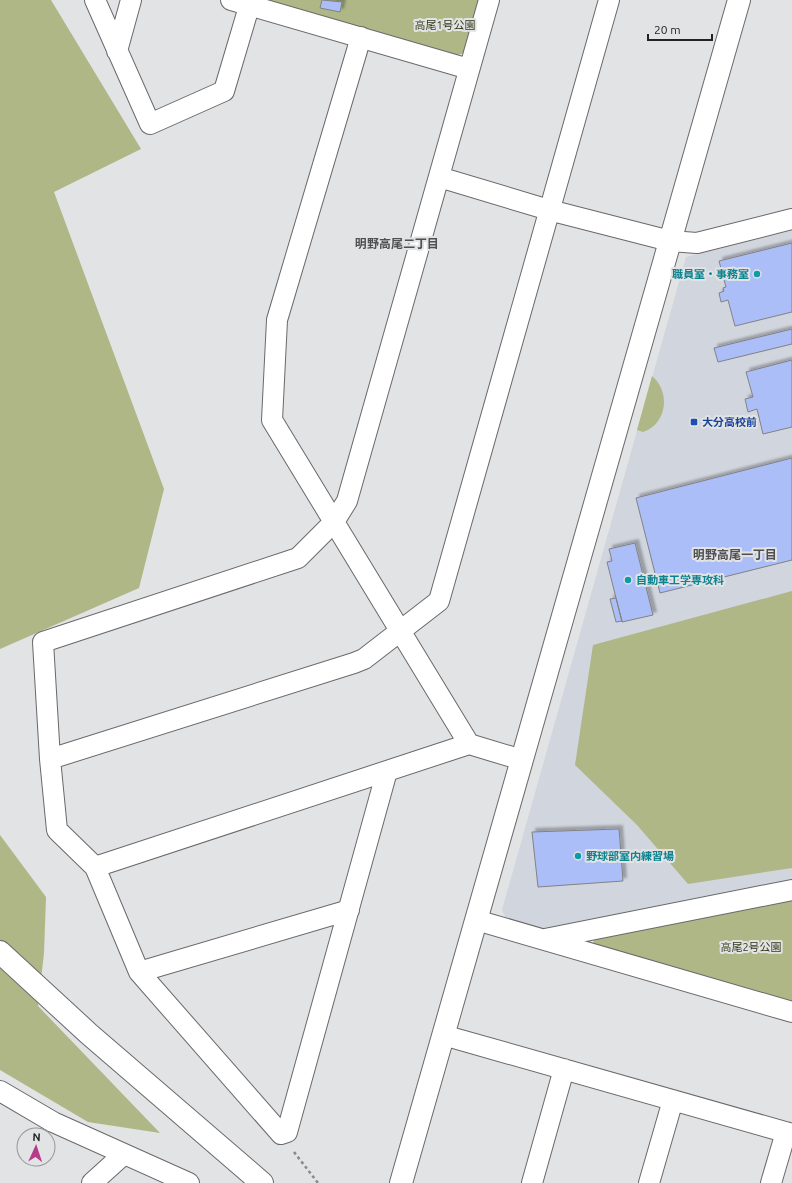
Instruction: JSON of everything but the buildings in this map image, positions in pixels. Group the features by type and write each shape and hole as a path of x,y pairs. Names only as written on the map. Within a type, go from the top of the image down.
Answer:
{"street":[{"path":"95,0 150,124 224,91 244,2 469,69"},
{"path":"117,51 131,0"},
{"path":"387,771 287,1132 281,1134 138,972 95,867 57,830 50,759 43,642 298,558 334,522 347,501 489,0"},
{"path":"50,759 354,663 364,658 439,601 609,0"},
{"path":"402,1183 739,0"},
{"path":"361,37 277,320 272,420 469,744"},
{"path":"439,177 549,210 670,241 697,243 792,219"},
{"path":"95,867 469,744 522,760"},
{"path":"542,940 792,890"},
{"path":"138,972 349,910"},
{"path":"476,920 792,1012"},
{"path":"0,952 88,1034 262,1183"},
{"path":"444,1035 789,1133 771,1183"},
{"path":"532,1183 564,1069"},
{"path":"0,1091 53,1122 189,1183"},
{"path":"650,1183 673,1100"},
{"path":"92,1183 124,1154"}],"path":[{"path":"293,1150 318,1183"}],"shaded area":[{"path":"792,229 792,880 544,929 506,919 502,910 686,257"}],"green space":[{"path":"0,0 51,0 141,149 54,192 164,489 139,588 0,649"},
{"name":"高尾1号公園","path":"267,0 479,0 464,53 458,55"},
{"path":"652,376 662,390 664,407 657,422 651,428 643,432 637,430"},
{"path":"792,591 792,868 688,884 637,825 575,765 593,645"},
{"path":"0,835 46,897 44,953 38,1006 160,1133 88,1122 0,1070"},
{"name":"高尾2号公園","path":"792,897 792,1002 593,944 595,936"}],"place":[{"name":"職員室・事務室","path":"757,274"},
{"name":"大分高校前","path":"694,422"},
{"name":"自動車工学専攻科","path":"628,580"},
{"name":"野球部室内練習場","path":"578,856"}],"district":[{"name":"明野高尾二丁目","path":"397,243"},
{"name":"明野高尾一丁目","path":"735,554"}]}
